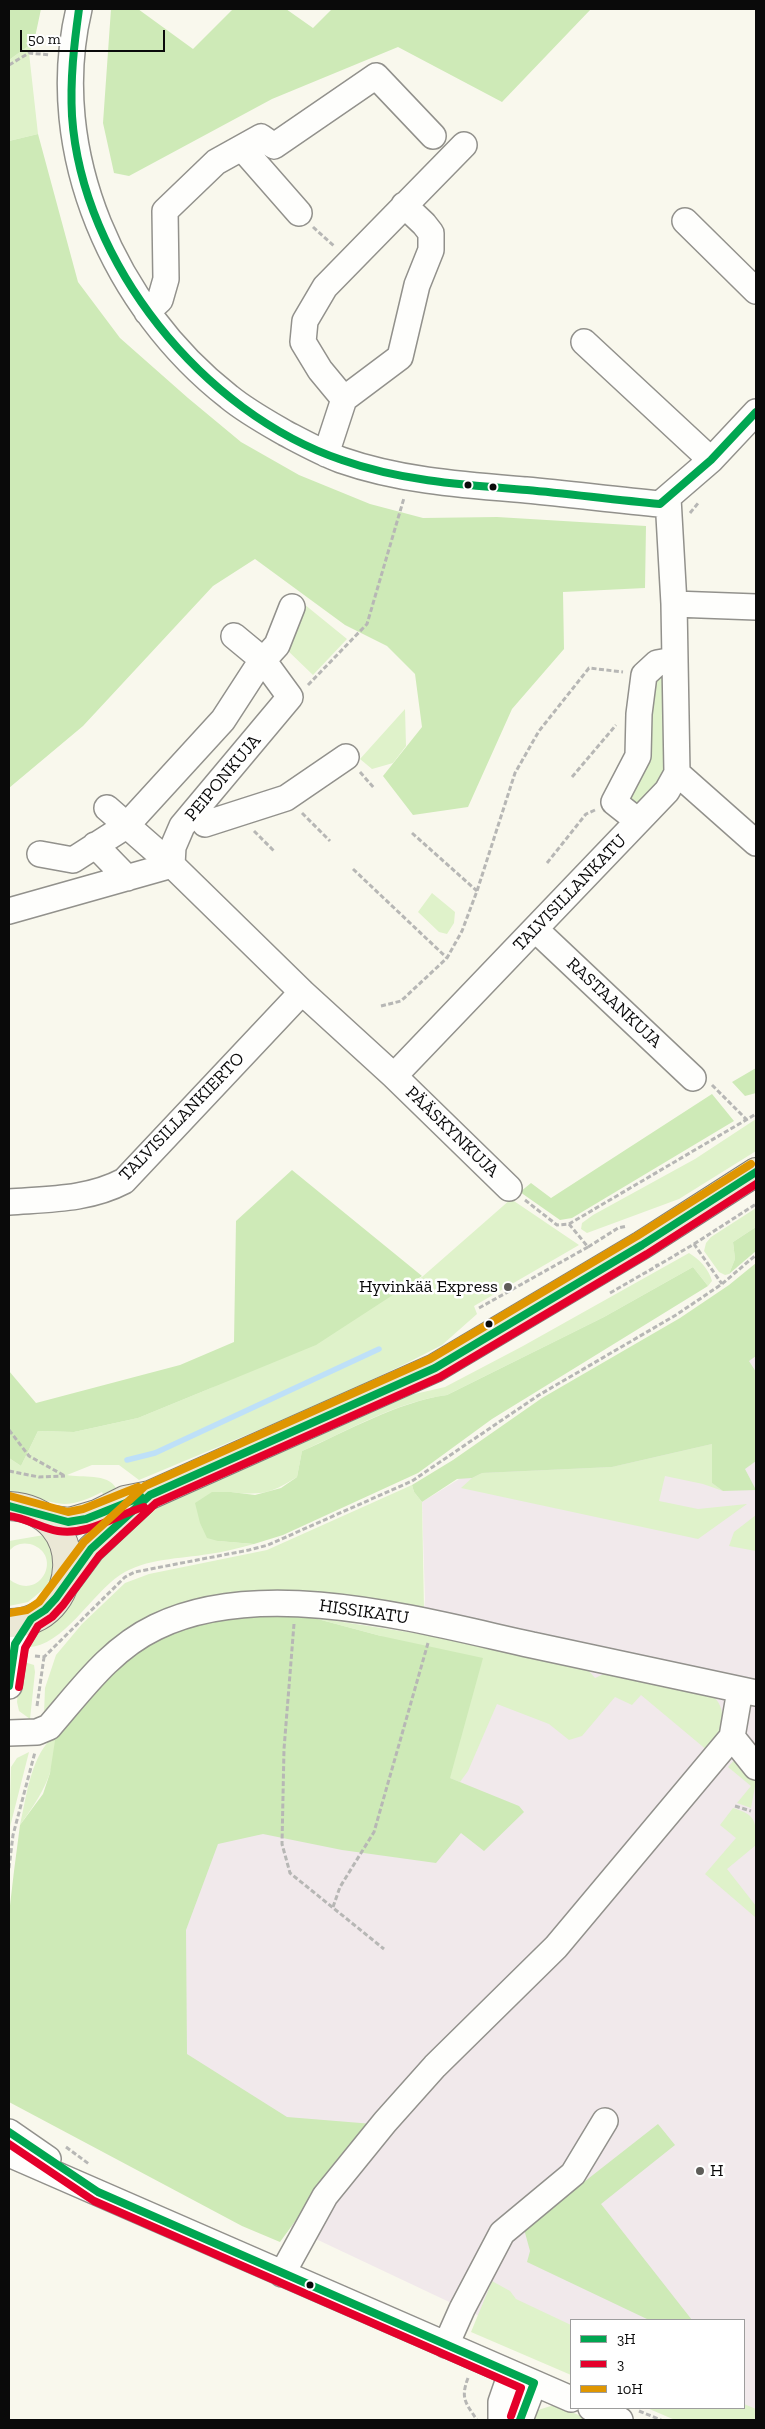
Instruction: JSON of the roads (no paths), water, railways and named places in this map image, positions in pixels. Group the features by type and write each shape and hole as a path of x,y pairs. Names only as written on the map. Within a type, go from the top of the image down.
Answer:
{"main road":[{"path":"47,1519 70,1522 97,1514 125,1500 150,1495 435,1368 642,1245 756,1172"},
{"path":"20,1621 50,1604 91,1549 150,1495"},
{"path":"9,1506 36,1512 47,1519 64,1541 68,1562 65,1585"}],"street":[{"path":"79,9 70,71 71,105 80,165 105,239 119,268 147,312 192,365 230,398 261,419 326,454 370,469 431,482 660,504 711,460 756,412"},
{"path":"147,312 160,300 166,280 165,211 216,162 261,137 274,146 376,76 434,136"},
{"path":"344,400 320,370 303,342 305,321 326,286 464,145"},
{"path":"242,148 299,213"},
{"path":"326,454 344,400 400,357 403,337 417,285 430,250 431,232 404,206"},
{"path":"685,221 756,291"},
{"path":"584,342 711,460"},
{"path":"668,498 674,604 677,773 756,843"},
{"path":"674,604 756,607"},
{"path":"40,854 73,860 126,826 221,722 263,660 276,645 292,607"},
{"path":"234,636 263,660"},
{"name":"PEIPONKUJA","path":"172,866 173,847 182,826 290,697 263,660"},
{"path":"638,821 614,802 638,756 642,686 657,663 674,660"},
{"path":"221,722 247,750"},
{"path":"205,824 286,798 346,757"},
{"path":"175,772 206,798"},
{"name":"TALVISILLANKATU","path":"394,1076 667,791 677,773"},
{"path":"107,808 172,866 302,992 394,1076"},
{"path":"95,845 127,878"},
{"path":"73,860 83,890"},
{"path":"9,911 172,866"},
{"name":"RASTAANKUJA","path":"535,929 693,1078"},
{"name":"TALVISILLANKIERTO","path":"9,1202 86,1195 108,1189 124,1181 302,992"},
{"name":"PÄÄSKYNKUJA","path":"394,1076 509,1188"},
{"name":"HISSIKATU","path":"9,1734 37,1732 49,1727 104,1663 130,1642 157,1626 184,1615 214,1609 275,1603 369,1612 435,1624 748,1692"},
{"path":"9,1686 20,1621"},
{"path":"282,2274 326,2196 386,2122 436,2066 556,1947 732,1737 748,1692"},
{"path":"732,1737 756,1766"},
{"path":"446,2345 492,2269 502,2233 573,2174 605,2121"},
{"path":"9,2132 98,2192"},
{"path":"9,2154 570,2399"},
{"path":"501,2420 501,2402 511,2373"},
{"path":"520,2420 534,2383"},
{"path":"593,2409 620,2420"}],"waterway":[{"path":"127,1460 155,1453 379,1349"}],"place":[{"name":"Hyvinkää Express","path":"508,1287"},
{"name":"H","path":"700,2171"}]}
